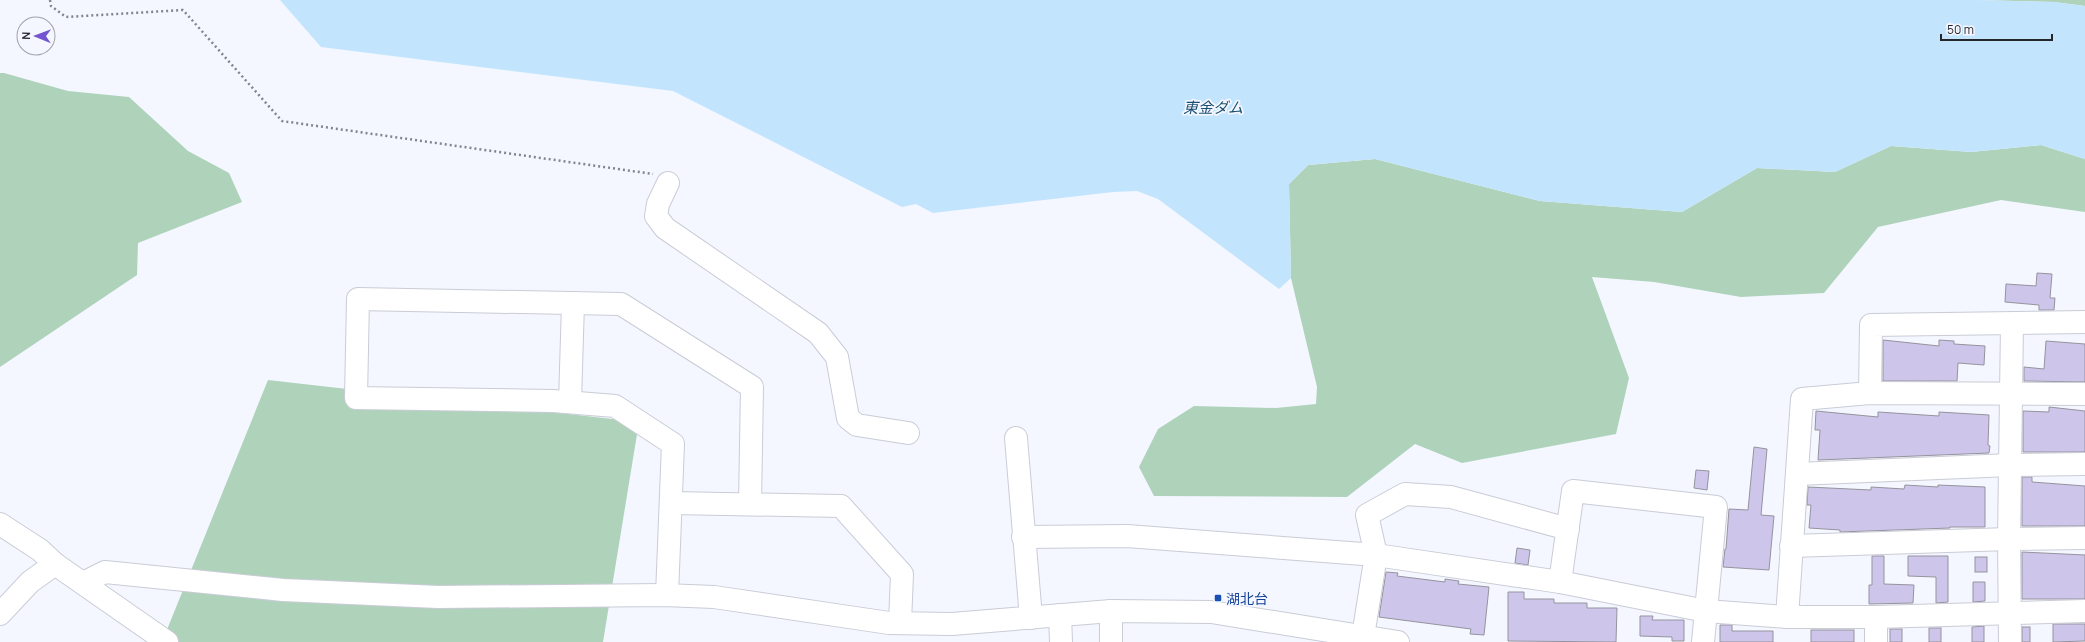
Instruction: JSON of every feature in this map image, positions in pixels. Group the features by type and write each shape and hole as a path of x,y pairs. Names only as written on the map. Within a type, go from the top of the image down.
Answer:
{"street":[{"path":"668,183 658,204 656,216 666,228 818,333 837,357 848,418 857,425 908,433"},
{"path":"667,595 673,444 615,406 570,402 356,398 358,299 621,304 752,387 750,504"},
{"path":"570,402 574,303"},
{"path":"1870,393 1871,325 2085,322"},
{"path":"2010,642 2008,538 2012,324"},
{"path":"1787,617 1802,400 1870,393 2085,394"},
{"path":"1016,438 1023,537 1031,618"},
{"path":"1797,474 2010,465 2085,464"},
{"path":"1560,582 1573,491 1716,507 1703,642"},
{"path":"1364,636 1376,555 1367,515 1405,494 1451,497 1568,529"},
{"path":"671,503 841,506 902,574 900,623"},
{"path":"0,524 40,550 55,564 167,642"},
{"path":"1023,537 1127,536 1376,555 1560,582 1706,611 1787,617 1876,617 2085,611"},
{"path":"1791,546 2008,538 2085,538"},
{"path":"0,614 30,582 55,564"},
{"path":"83,584 105,572 282,590 430,597 714,596 825,614 900,623 952,624 1111,610 1211,612 1398,642"},
{"path":"1111,610 1111,642"},
{"path":"1060,615 1061,642"},
{"path":"1876,617 1876,642"}],"path":[{"path":"50,0 51,6 66,17 183,10 282,120 654,174 668,183"}],"green space":[{"path":"1977,0 2085,0 2085,6 2054,2"},
{"path":"0,73 68,91 129,97 188,151 229,173 242,202 138,243 137,275 0,367"},
{"path":"2041,145 2085,159 2085,212 2001,200 1878,227 1824,293 1741,297 1654,282 1592,277 1629,378 1616,434 1462,463 1415,444 1347,497 1154,496 1139,467 1158,429 1194,406 1276,408 1316,404 1317,387 1291,278 1289,184 1308,165 1375,159 1540,201 1682,212 1757,168 1835,172 1891,146 1971,152"},
{"path":"268,380 639,422 603,642 162,642"}],"water":[{"name":"東金ダム","path":"280,0 1977,0 2054,2 2085,6 2085,159 2041,145 1971,152 1891,146 1835,172 1757,168 1682,212 1540,201 1375,159 1308,165 1289,184 1291,278 1279,289 1158,199 1137,191 1113,192 933,213 916,204 902,207 673,91 321,47"}],"building":[{"path":"2037,273 2052,274 2050,298 2055,298 2054,310 2039,310 2039,305 2005,302 2006,284 2036,286"},
{"path":"1883,340 1939,346 1939,340 1954,341 1954,344 1985,346 1984,365 1958,363 1957,381 1883,381"},
{"path":"2046,341 2085,344 2085,382 2024,381 2024,367 2044,369"},
{"path":"2049,407 2085,411 2085,452 2023,452 2023,411 2049,412"},
{"path":"1816,411 1878,417 1878,412 1939,416 1939,412 1989,415 1989,453 1818,460 1820,430 1815,430"},
{"path":"1754,447 1767,449 1761,515 1774,516 1769,570 1723,567 1729,509 1748,510"},
{"path":"1696,470 1709,471 1707,490 1694,488"},
{"path":"2022,477 2032,477 2032,482 2085,486 2085,526 2022,526"},
{"path":"1905,485 1985,487 1985,527 1950,527 1840,532 1840,530 1809,528 1811,505 1807,505 1808,487 1871,490 1871,487 1904,489"},
{"path":"1517,548 1530,550 1528,565 1515,563"},
{"path":"2022,552 2085,555 2085,599 2022,599"},
{"path":"1872,556 1884,556 1884,584 1914,585 1913,603 1869,604 1869,585 1872,585"},
{"path":"1908,556 1948,556 1948,602 1936,603 1936,577 1908,576"},
{"path":"1975,557 1987,557 1987,572 1975,572"},
{"path":"1386,572 1398,573 1397,576 1445,582 1445,579 1459,581 1458,584 1489,587 1484,635 1470,634 1471,629 1379,617"},
{"path":"1973,582 1985,582 1985,601 1973,602"},
{"path":"1508,592 1524,592 1524,599 1554,599 1554,603 1587,603 1587,608 1617,608 1616,642 1508,641"},
{"path":"1640,616 1653,616 1652,620 1684,620 1684,641 1672,641 1672,637 1640,636"},
{"path":"2053,624 2085,624 2085,641 2053,642"},
{"path":"1720,625 1732,625 1732,631 1773,631 1773,642 1720,642"},
{"path":"1984,626 1984,642 1972,642 1972,627"},
{"path":"2022,627 2030,627 2030,642 2022,642"},
{"path":"1929,628 1941,628 1941,642 1929,642"},
{"path":"1890,629 1902,629 1902,642 1890,642"},
{"path":"1811,630 1854,630 1854,642 1811,642"}],"place":[{"name":"湖北台","path":"1218,598"}]}
